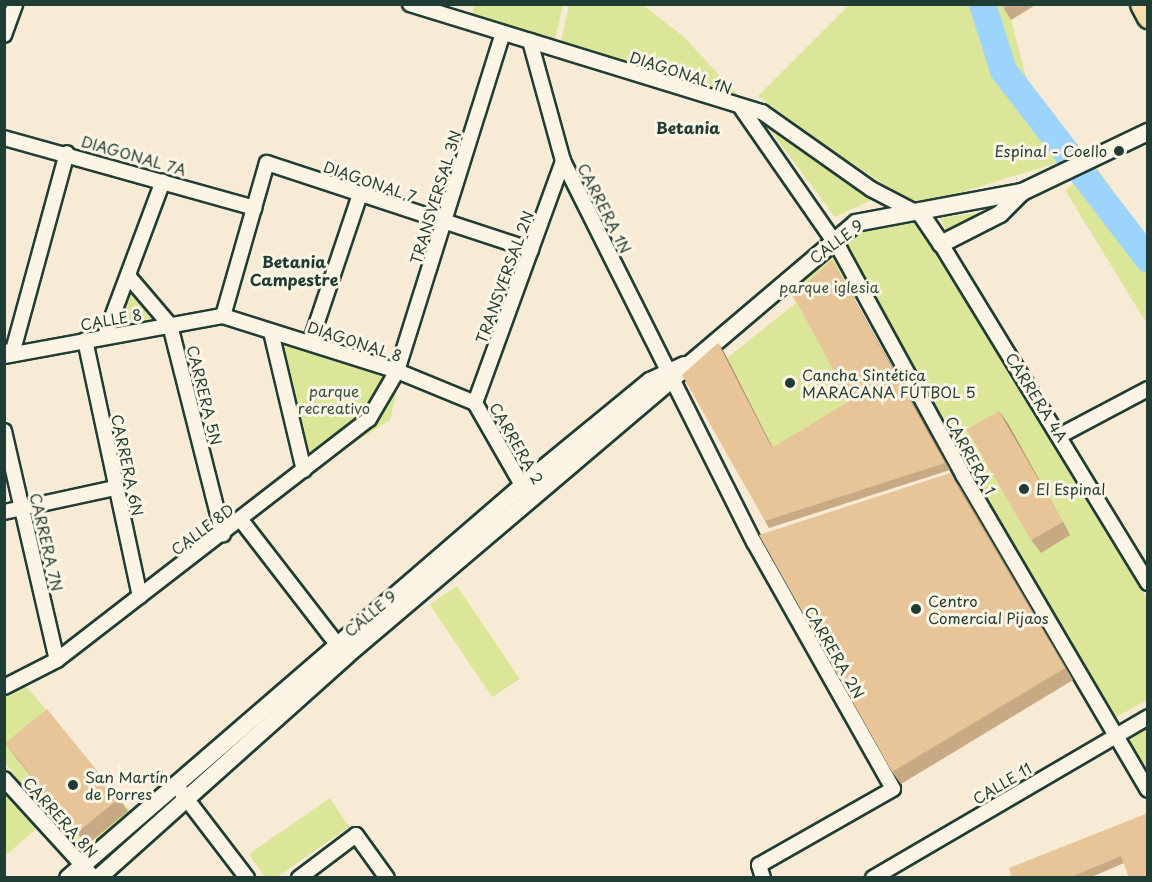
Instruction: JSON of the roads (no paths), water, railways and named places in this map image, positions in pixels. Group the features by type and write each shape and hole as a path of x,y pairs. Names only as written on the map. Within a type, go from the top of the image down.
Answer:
{"main road":[{"path":"1141,4 1148,17"}],"street":[{"path":"6,28 15,4"},
{"name":"DIAGONAL 1N","path":"410,4 742,109 762,112 871,189 921,214"},
{"name":"TRANSVERSAL 3N","path":"397,371 503,33"},
{"name":"CARRERA 1N","path":"530,41 563,161 676,372"},
{"name":"CARRERA 1","path":"742,109 833,241 957,477 1148,790"},
{"name":"CALLE 9","path":"96,878 181,791 336,642 526,493 833,241 868,216 921,214 1022,192 1148,132"},
{"name":"DIAGONAL 7A","path":"4,138 67,153 254,208"},
{"path":"7,354 67,153"},
{"name":"TRANSVERSAL 2N","path":"475,403 563,161"},
{"name":"DIAGONAL 7","path":"254,208 267,163 444,225 531,250"},
{"path":"105,336 130,278 163,181"},
{"name":"CALLE 9","path":"941,244 1000,214 1022,192"},
{"path":"310,343 360,194"},
{"path":"223,316 254,208"},
{"name":"CARRERA 4A","path":"921,214 1061,435 1148,584"},
{"name":"CARRERA 5N","path":"130,278 170,325 223,534"},
{"name":"CALLE 8","path":"7,354 223,316"},
{"name":"DIAGONAL 8","path":"223,316 397,371 475,403"},
{"path":"271,332 304,470"},
{"name":"CARRERA 6N","path":"85,340 140,596"},
{"name":"CALLE 8D","path":"4,687 57,660 369,419 397,371"},
{"name":"CARRERA 2N","path":"676,372 759,540 893,789 759,866 763,878"},
{"path":"1061,435 1148,389"},
{"name":"CARRERA 2","path":"475,403 526,493"},
{"name":"CARRERA 7N","path":"4,431 57,660"},
{"path":"4,512 115,488"},
{"name":"CALLE 9","path":"68,878 83,864 181,791 346,656 526,493"},
{"path":"241,520 346,656"},
{"name":"CALLE 11","path":"873,878 1148,717"},
{"name":"CARRERA 8N","path":"4,779 96,878"},
{"path":"181,791 246,878"},
{"path":"299,878 356,835 387,878"}],"waterway":[{"path":"982,4 1003,70 1148,259"}],"place":[{"name":"Espinal - Coello","path":"1119,151"},
{"name":"Cancha Sintética MARACANA FÚTBOL 5","path":"790,383"},
{"name":"El Espinal","path":"1024,489"},
{"name":"Centro Comercial Pijaos","path":"916,609"},
{"name":"San Martín de Porres","path":"73,785"}],"district":[{"name":"Betania","path":"688,127"},
{"name":"Betania Campestre","path":"294,270"}],"park label":[{"name":"parque iglesia","path":"829,287"},
{"name":"parque recreativo","path":"334,398"}]}
